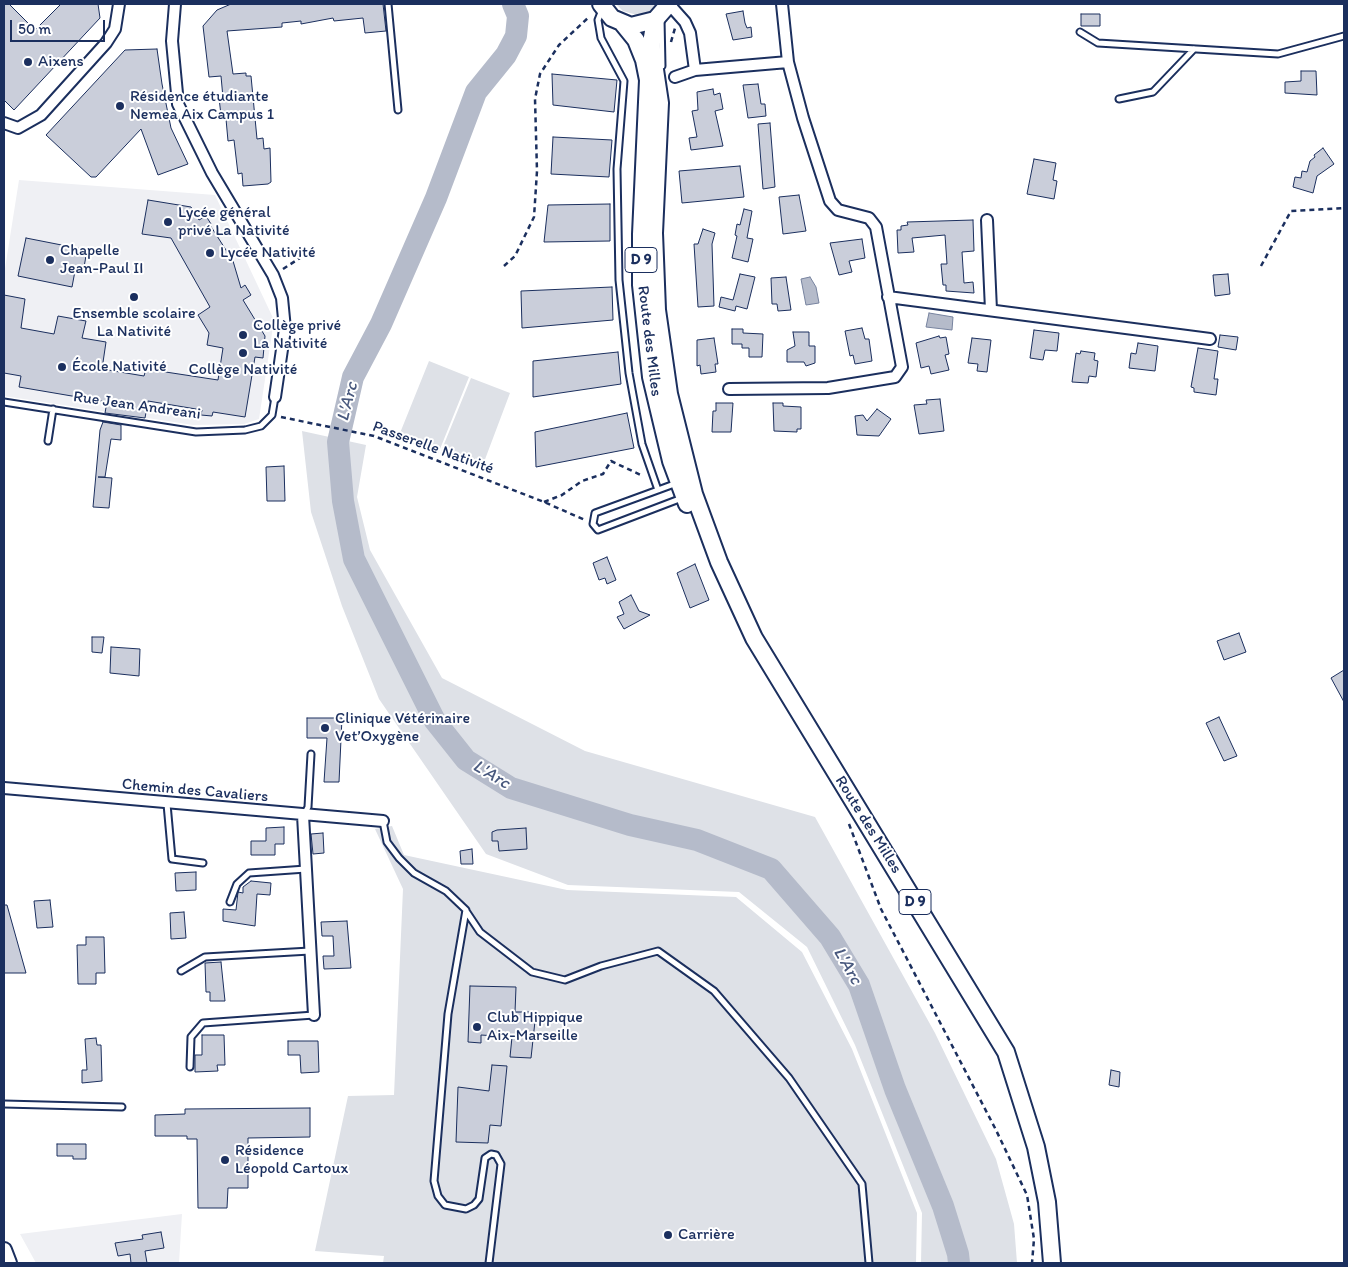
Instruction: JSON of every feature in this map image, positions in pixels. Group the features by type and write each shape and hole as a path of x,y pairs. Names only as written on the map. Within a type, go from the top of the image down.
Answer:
{"main road":[{"name":"Route des Milles","path":"599,8 623,24 636,40 644,60 648,80 641,234 642,294 651,377 664,438 754,638 1006,1052 1036,1147 1047,1202 1052,1263"},
{"name":"Route des Milles","path":"665,11 651,43 660,103 654,233 657,310 669,394 687,488"},
{"path":"623,24 640,25 665,11"}],"street":[{"path":"4,123 18,128 41,115 106,42 115,29 120,4"},
{"name":"Rue Jean Andreani","path":"175,4 172,42 178,104 212,172 273,275 282,298 285,329 275,397"},
{"path":"729,389 828,388 895,377 902,367 876,227 868,218 838,210 830,202 803,118 788,62 782,4"},
{"path":"665,11 685,22 690,33 695,70"},
{"path":"675,77 695,70 788,62"},
{"path":"987,220 991,310"},
{"path":"888,297 1210,339"},
{"name":"Chemin des Cavaliers","path":"4,788 167,804 383,821"},
{"path":"303,815 314,1015"}],"lane":[{"path":"388,4 398,110"},
{"path":"599,8 598,20 601,38 624,81 617,169 619,280 629,373 640,435 658,490"},
{"path":"1080,32 1098,43 1278,54 1344,36"},
{"path":"1120,99 1153,92 1194,49"},
{"name":"Rue Jean Andreani","path":"4,402 196,432 245,430 261,426 272,415 275,397"},
{"path":"48,441 53,409"},
{"path":"687,488 598,530 593,524 595,513 658,490 687,488"},
{"path":"303,815 308,807 311,754"},
{"path":"167,804 172,859 203,863"},
{"path":"383,821 387,842 399,858 414,873 446,891 466,910 480,932 532,972 565,980 601,966 658,951 714,991 789,1078 862,1184 869,1263"},
{"path":"230,902 237,884 249,873 306,869"},
{"path":"466,910 448,1014 434,1181 438,1196 445,1205 466,1209 474,1205 479,1199 485,1158 491,1154 496,1155 501,1164 489,1263"},
{"path":"181,971 205,957 310,951"},
{"path":"190,1067 191,1037 203,1023 314,1015"},
{"path":"4,1104 122,1107"}],"path":[{"path":"504,266 515,256 534,217 537,171 535,99 540,74 559,45 599,8"},
{"path":"1261,266 1291,211 1344,208"},
{"path":"273,275 300,258"},
{"name":"Passerelle Nativité","path":"281,417 374,436 544,502 593,524"},
{"path":"544,502 562,495 582,481 603,474 611,461 648,478 652,472"},
{"path":"846,816 881,909 984,1105 1027,1195 1034,1239 1032,1263"}],"shaded area":[{"path":"616,4 657,4 650,11 637,15 623,11"},
{"name":"Ensemble scolaire La Nativité","path":"19,180 215,195 274,320 259,419 244,424 193,425 4,396 4,275"},
{"path":"429,361 469,377 438,454 398,438"},
{"path":"471,378 510,393 481,470 440,454"},
{"path":"302,431 366,445 357,497 370,550 442,678 585,751 815,817 935,1033 996,1159 1014,1224 1017,1263 921,1263 922,1213 855,1045 807,947 739,892 568,885 486,854 379,699 342,606 311,512"},
{"path":"392,826 404,855 567,890 736,897 802,952 852,1049 917,1213 916,1263 383,1263 384,1256 315,1251 348,1096 394,1095 403,889 375,829"},
{"path":"182,1214 179,1263 36,1263 20,1234"}],"water":[{"path":"810,277 816,287 819,303 806,305 801,279"},
{"path":"929,313 953,317 952,330 926,327"}],"building":[{"name":"Aixens","path":"4,4 9,4 35,30 61,4 98,4 100,18 14,110 4,100"},
{"path":"231,4 383,4 386,31 365,33 363,18 334,21 333,18 301,24 301,21 282,23 282,27 227,31 233,74 246,73 246,76 251,76 257,139 263,138 264,149 270,148 271,182 268,184 243,186 242,173 238,174 234,140 228,141 226,119 221,115 219,98 223,98 221,76 209,77 203,26 217,10"},
{"path":"743,11 747,28 751,27 752,37 733,40 726,14"},
{"path":"1081,14 1100,14 1100,26 1081,26"},
{"name":"Résidence étudiante Nemea Aix Campus 1","path":"157,49 171,128 188,164 158,175 141,129 96,177 91,177 46,135 125,50"},
{"path":"1301,71 1316,71 1317,95 1285,93 1285,82 1301,81"},
{"path":"552,74 617,80 614,112 553,105"},
{"path":"758,84 761,104 765,104 766,116 748,118 743,85"},
{"path":"713,89 714,95 720,93 723,109 715,111 723,146 691,150 689,138 697,137 692,111 698,110 697,92"},
{"path":"770,123 775,187 763,189 758,124"},
{"path":"553,137 612,140 609,177 551,174"},
{"path":"1323,148 1334,164 1317,176 1313,193 1293,187 1295,177 1301,178 1302,171 1307,172 1310,161 1315,157 1314,155"},
{"path":"1034,159 1056,163 1053,180 1057,181 1054,199 1027,194"},
{"path":"740,166 744,197 682,203 679,171"},
{"path":"799,195 806,231 783,234 779,197"},
{"path":"148,200 191,207 199,220 206,216 233,261 241,288 245,285 251,295 243,300 265,336 263,358 255,357 245,417 213,412 212,416 201,415 202,410 148,401 145,418 105,413 107,402 19,387 21,376 4,373 4,295 25,299 21,328 54,334 58,316 86,321 82,338 106,342 102,369 144,376 146,369 218,380 223,348 207,345 209,333 198,315 210,307 171,238 142,234"},
{"path":"610,204 610,241 544,242 548,205"},
{"path":"744,209 752,211 747,238 753,239 748,262 732,258 737,236 735,235 737,224 740,225"},
{"path":"973,220 974,251 962,252 964,283 973,282 974,293 946,291 946,285 943,285 941,264 947,264 945,235 912,238 914,252 898,253 897,230 901,230 901,226 908,225 907,222"},
{"path":"703,229 715,233 712,244 714,306 698,307 694,244 698,244"},
{"name":"Chapelle Jean-Paul II","path":"26,238 87,250 83,273 75,271 72,287 18,276"},
{"path":"862,239 865,258 849,261 852,272 839,275 830,243"},
{"path":"740,274 755,277 747,309 736,306 735,311 719,307 721,297 733,300"},
{"path":"1228,274 1230,294 1215,296 1213,275"},
{"path":"786,277 791,310 778,311 777,304 772,304 771,278"},
{"path":"612,287 613,320 522,328 521,291"},
{"path":"862,328 865,339 869,339 872,361 855,364 853,355 850,356 845,331"},
{"path":"732,329 743,329 743,333 763,334 762,357 749,357 749,348 742,348 742,344 732,344"},
{"path":"1034,330 1059,333 1057,351 1045,350 1043,360 1030,358"},
{"path":"793,332 809,332 809,346 815,346 815,363 806,366 804,362 787,362 787,350 795,346"},
{"path":"1220,335 1238,337 1236,350 1218,347"},
{"path":"939,336 940,338 946,337 949,354 945,355 949,370 931,374 929,366 921,368 916,343"},
{"path":"714,338 718,364 715,364 716,372 701,374 700,365 697,366 697,340"},
{"path":"972,338 991,340 987,372 977,371 978,364 968,363"},
{"path":"1138,343 1158,346 1155,371 1129,368 1131,353 1136,354"},
{"path":"1198,348 1218,351 1214,379 1218,379 1216,395 1194,392 1194,388 1191,387"},
{"path":"1081,351 1095,353 1094,360 1098,361 1096,377 1089,376 1088,383 1072,382 1076,353 1080,354"},
{"path":"618,352 621,384 533,397 533,361"},
{"path":"940,399 944,431 919,434 914,405 927,404 926,400"},
{"path":"716,403 733,403 731,432 712,432 713,411 716,411"},
{"path":"773,403 783,403 783,406 801,407 801,429 797,429 797,432 774,431"},
{"path":"877,409 891,419 879,436 857,435 855,416 863,415 867,421"},
{"path":"627,413 634,448 536,467 535,432"},
{"path":"103,422 121,425 121,440 111,439 105,477 98,477 112,478 109,508 93,507 100,430"},
{"path":"284,466 285,501 267,501 266,467"},
{"path":"607,557 616,580 607,584 605,578 599,580 593,563"},
{"path":"695,564 709,600 690,608 677,573"},
{"path":"631,595 639,611 650,615 624,629 617,617 624,614 619,602"},
{"path":"1239,633 1246,652 1224,660 1217,641"},
{"path":"92,637 104,637 102,653 92,652"},
{"path":"111,647 140,649 139,676 110,673"},
{"path":"1344,670 1344,702 1331,678"},
{"path":"1219,717 1237,756 1224,761 1206,723"},
{"path":"307,718 342,718 339,782 324,782 327,738 307,738"},
{"path":"284,827 284,844 275,844 275,855 251,855 251,841 266,841 266,828"},
{"path":"526,828 527,849 499,851 498,841 492,841 492,832 497,830"},
{"path":"323,833 324,853 313,854 311,834"},
{"path":"472,849 473,864 461,864 460,851"},
{"path":"196,872 196,890 176,891 175,873"},
{"path":"251,881 271,883 270,895 257,894 255,926 223,921 223,909 236,910 238,892 243,893 243,887"},
{"path":"50,900 53,927 37,928 34,901"},
{"path":"4,905 7,905 26,973 4,973"},
{"path":"184,912 186,938 171,939 170,913"},
{"path":"347,921 351,968 324,969 323,956 334,956 333,936 322,936 321,922"},
{"path":"86,937 104,937 105,973 96,973 96,984 78,984 77,945 86,945"},
{"path":"221,962 225,1001 210,1001 210,992 206,992 205,963"},
{"path":"470,986 516,987 515,1012 536,1012 531,1058 510,1057 512,1037 481,1035 481,1043 468,1042"},
{"path":"202,1035 224,1035 225,1065 217,1065 218,1071 195,1072 195,1055 202,1055"},
{"path":"96,1038 97,1045 101,1045 102,1081 82,1083 82,1070 87,1070 85,1039"},
{"path":"288,1041 318,1041 319,1072 301,1073 300,1055 288,1055"},
{"path":"492,1065 507,1066 501,1126 490,1125 488,1143 456,1142 458,1087 489,1091"},
{"path":"1111,1070 1120,1072 1119,1087 1109,1085"},
{"name":"Résidence Léopold Cartoux","path":"310,1108 310,1137 248,1138 248,1188 228,1188 227,1208 198,1208 197,1139 187,1139 187,1136 155,1136 155,1115 185,1114 185,1109"},
{"path":"57,1144 86,1144 86,1159 73,1159 73,1156 57,1156"},
{"path":"161,1232 164,1248 145,1251 147,1263 131,1263 130,1254 118,1256 115,1243 143,1239 142,1235"}],"waterway":[{"name":"L'Arc","path":"513,4 518,16 516,36 506,55 476,92 436,198 381,324 353,377 338,442 343,501 354,559 435,721 466,760 511,788 630,825 697,840 771,869 830,937 859,985 895,1089 943,1206 959,1263"}],"place":[{"name":"Aixens","path":"28,62"},
{"name":"Résidence étudiante Nemea Aix Campus 1","path":"120,106"},
{"name":"Lycée général privé La Nativité","path":"168,222"},
{"name":"Lycée Nativité","path":"210,253"},
{"name":"Chapelle Jean-Paul II","path":"50,260"},
{"name":"Ensemble scolaire La Nativité","path":"134,297"},
{"name":"Collège privé La Nativité","path":"243,335"},
{"name":"Collège Nativité","path":"243,353"},
{"name":"École Nativité","path":"62,367"},
{"name":"Clinique Vétérinaire Vet’Oxygène","path":"325,728"},
{"name":"Club Hippique Aix-Marseille","path":"477,1027"},
{"name":"Résidence Léopold Cartoux","path":"225,1160"},
{"name":"Carrière","path":"668,1235"}]}
